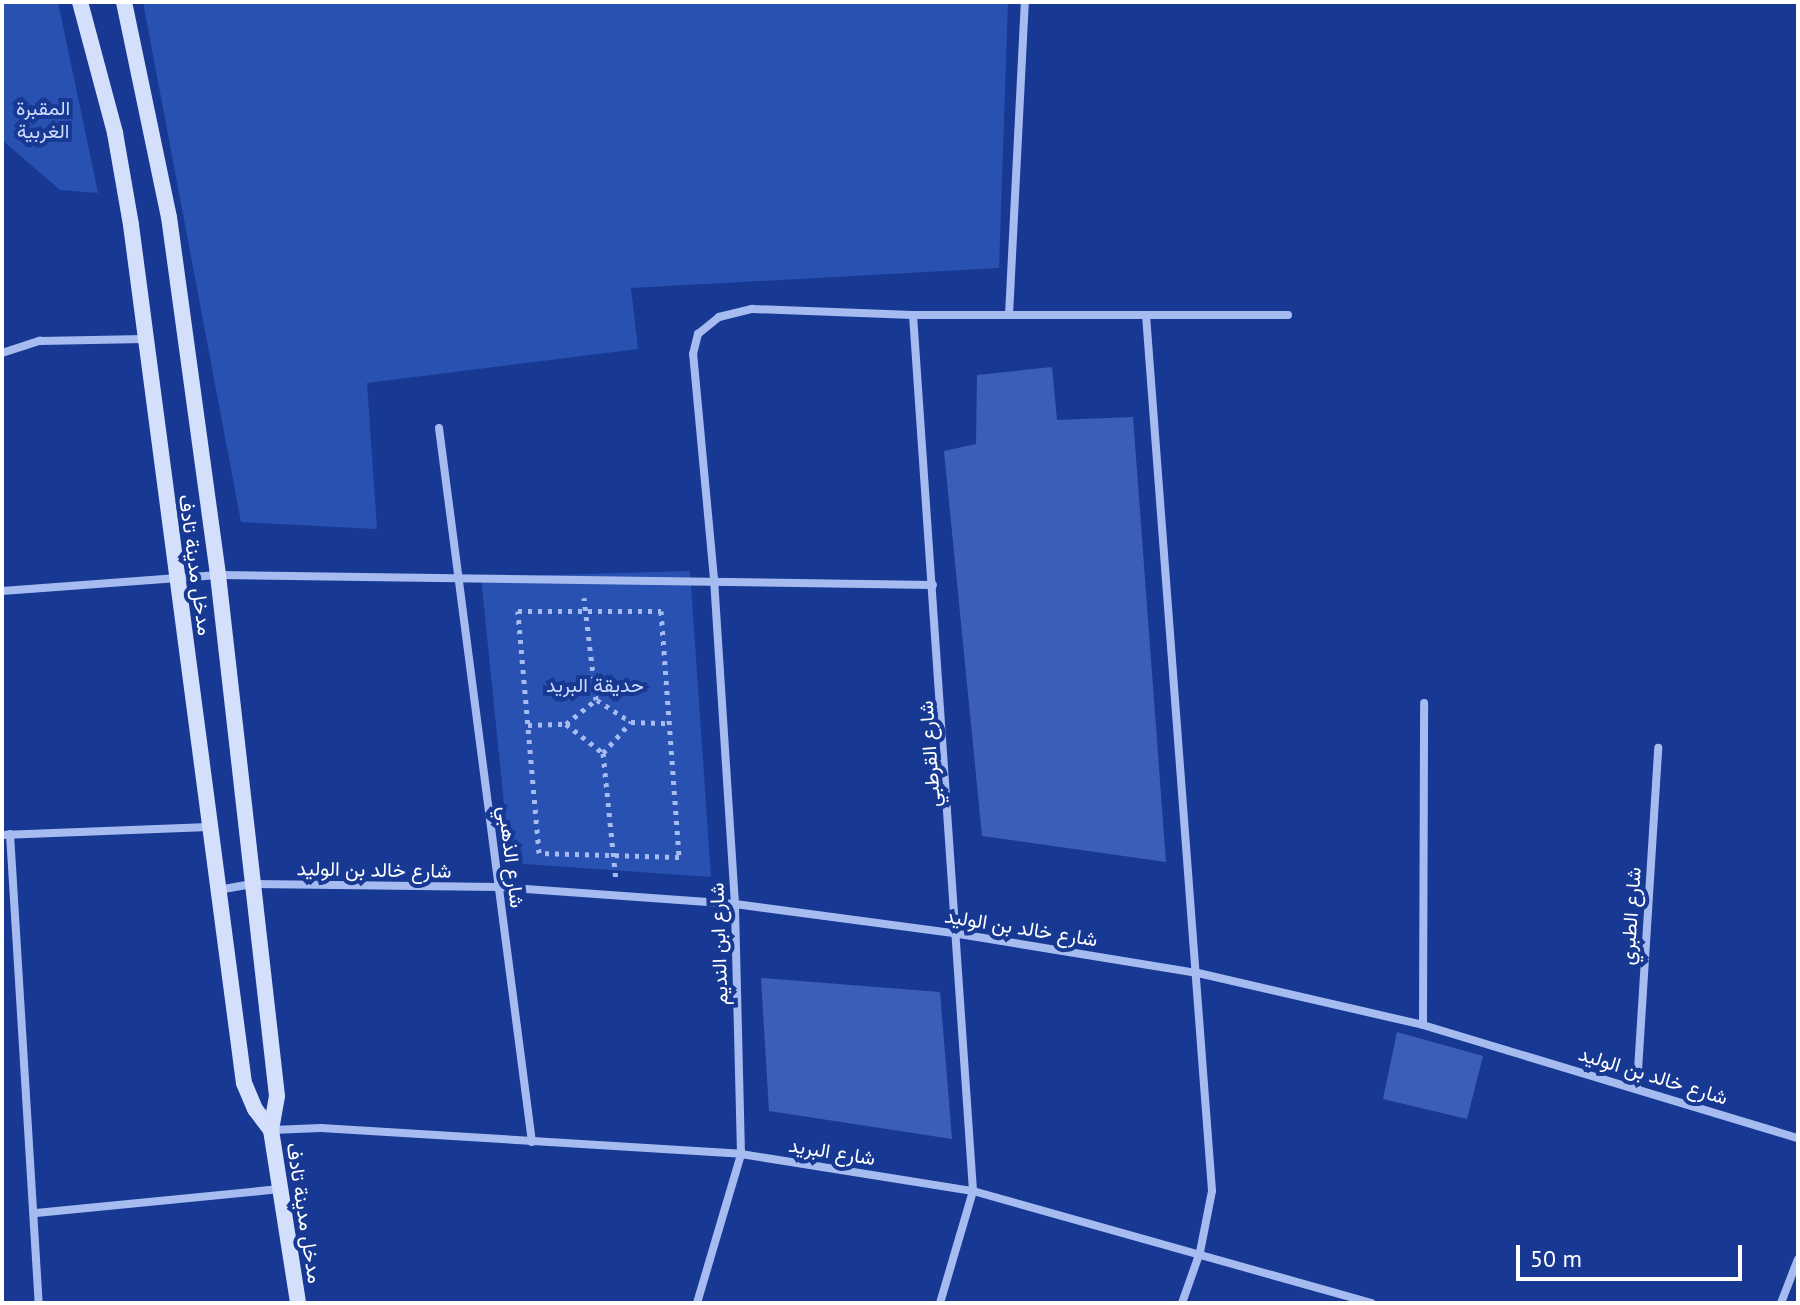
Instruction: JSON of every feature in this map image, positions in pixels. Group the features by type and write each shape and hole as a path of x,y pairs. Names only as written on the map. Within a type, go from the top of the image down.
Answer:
{"main road":[{"name":"مدخل مدينة تادف","path":"80,2 115,133 244,1083 255,1109 271,1130"},
{"name":"مدخل مدينة تادف","path":"124,2 169,217 218,575 277,1096 271,1130 298,1303"}],"street":[{"path":"1009,315 1025,2"},
{"name":"شارع ابن النديم","path":"697,1303 741,1154 735,904 714,579 693,354 698,334 719,317 752,309 913,315 1288,315"},
{"name":"شارع القرطبي","path":"913,315 959,934 973,1191 940,1303"},
{"path":"1146,315 1198,973 1212,1191 1200,1252 1182,1303"},
{"path":"2,353 40,341 144,339"},
{"name":"شارع الذهبي","path":"439,428 532,1142"},
{"path":"2,591 218,575 714,579 933,585"},
{"path":"1423,1025 1424,703"},
{"name":"شارع الطبري","path":"1637,1086 1658,748"},
{"path":"6,835 209,827"},
{"path":"2,842 6,835"},
{"path":"6,835 36,1213 39,1303"},
{"name":"شارع خالد بن الوليد","path":"217,890 253,884 498,887 735,904 959,934 1198,973 1423,1025 1637,1086 1798,1138"},
{"name":"شارع البريد","path":"271,1130 321,1128 741,1154 973,1191 1200,1252 1372,1303"},
{"path":"36,1213 281,1189"},
{"path":"1781,1303 1798,1259"}],"path":[{"path":"582,578 596,700"},
{"path":"518,611 661,611 669,723 679,857 539,853 518,611"},
{"path":"596,700 631,722 669,723"},
{"path":"528,725 566,724 596,700"},
{"path":"603,753 631,722"},
{"path":"566,724 603,753 613,855"}],"green space":[{"name":"المقبرة الغربية","path":"2,2 58,2 98,193 60,190 2,140"},
{"path":"143,2 1008,2 999,268 631,288 638,349 367,383 377,529 241,522"},
{"name":"حديقة البريد","path":"690,571 711,877 510,863 481,577"}],"building":[{"path":"1052,367 1057,420 1133,417 1166,862 982,836 944,451 976,444 977,375"},
{"path":"761,978 940,992 952,1139 769,1111"},
{"path":"1397,1032 1483,1056 1467,1119 1383,1099"}]}
